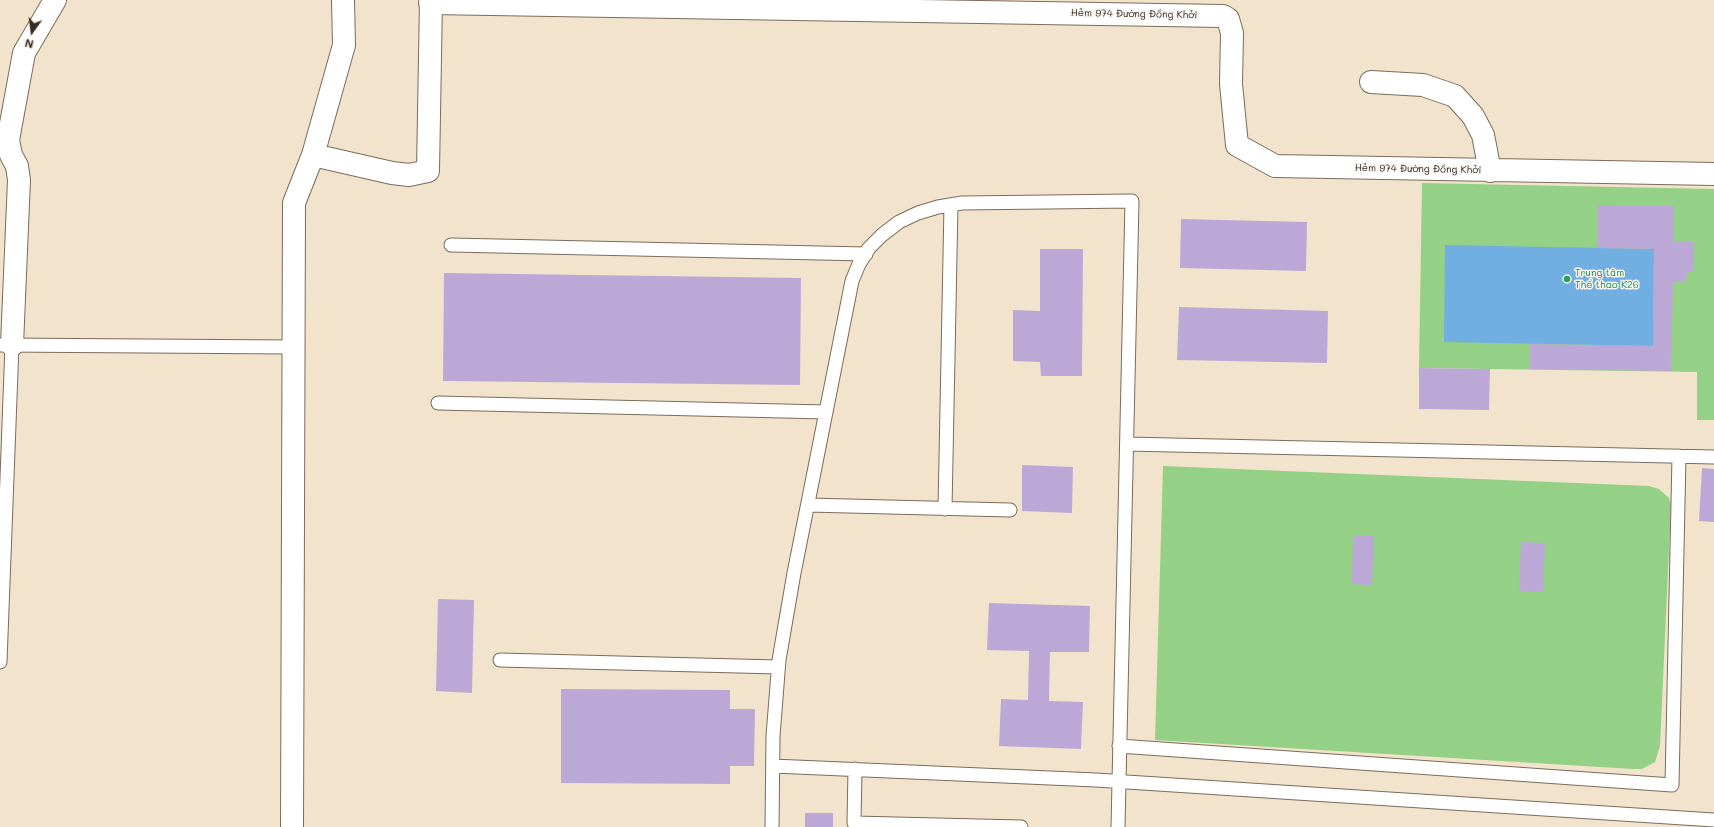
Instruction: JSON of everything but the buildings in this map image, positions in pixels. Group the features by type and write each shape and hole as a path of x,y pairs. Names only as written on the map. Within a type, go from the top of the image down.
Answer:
{"street":[{"path":"6,345 19,180 17,166 11,155 8,140 24,53 55,0"},
{"path":"292,827 292,347 294,203 313,155 344,45 343,0"},
{"path":"313,155 392,173 409,174 428,171 430,1"},
{"name":"Hẻm 974 Đường Đồng Khởi","path":"430,1 1223,16 1228,19 1232,33 1231,84 1238,145 1275,166 1714,174"},
{"path":"1371,82 1423,85 1455,96 1473,116 1483,135 1490,171"}],"lane":[{"path":"772,827 774,705 786,614 852,281 866,254 882,235 899,222 918,213 951,205 1132,201 1118,827"},
{"path":"945,509 951,205"},
{"path":"450,245 866,254"},
{"path":"0,662 6,345 292,347"},
{"path":"438,403 826,412"},
{"path":"1126,444 1714,457"},
{"path":"1119,746 1672,785 1679,456"},
{"path":"808,505 1010,510"},
{"path":"500,660 778,667"},
{"path":"773,766 1119,781 1714,820"},
{"path":"855,769 854,823 1021,827"}],"green space":[{"name":"Trung tâm Thể thao K26","path":"1422,183 1714,189 1714,420 1697,420 1697,372 1419,368"},
{"path":"1163,466 1649,486 1659,489 1669,498 1671,505 1660,746 1655,762 1642,769 1633,769 1155,740"}],"water":[{"path":"1445,245 1654,249 1653,346 1444,342"}],"place":[{"name":"Trung tâm Thể thao K26","path":"1567,279"}]}
